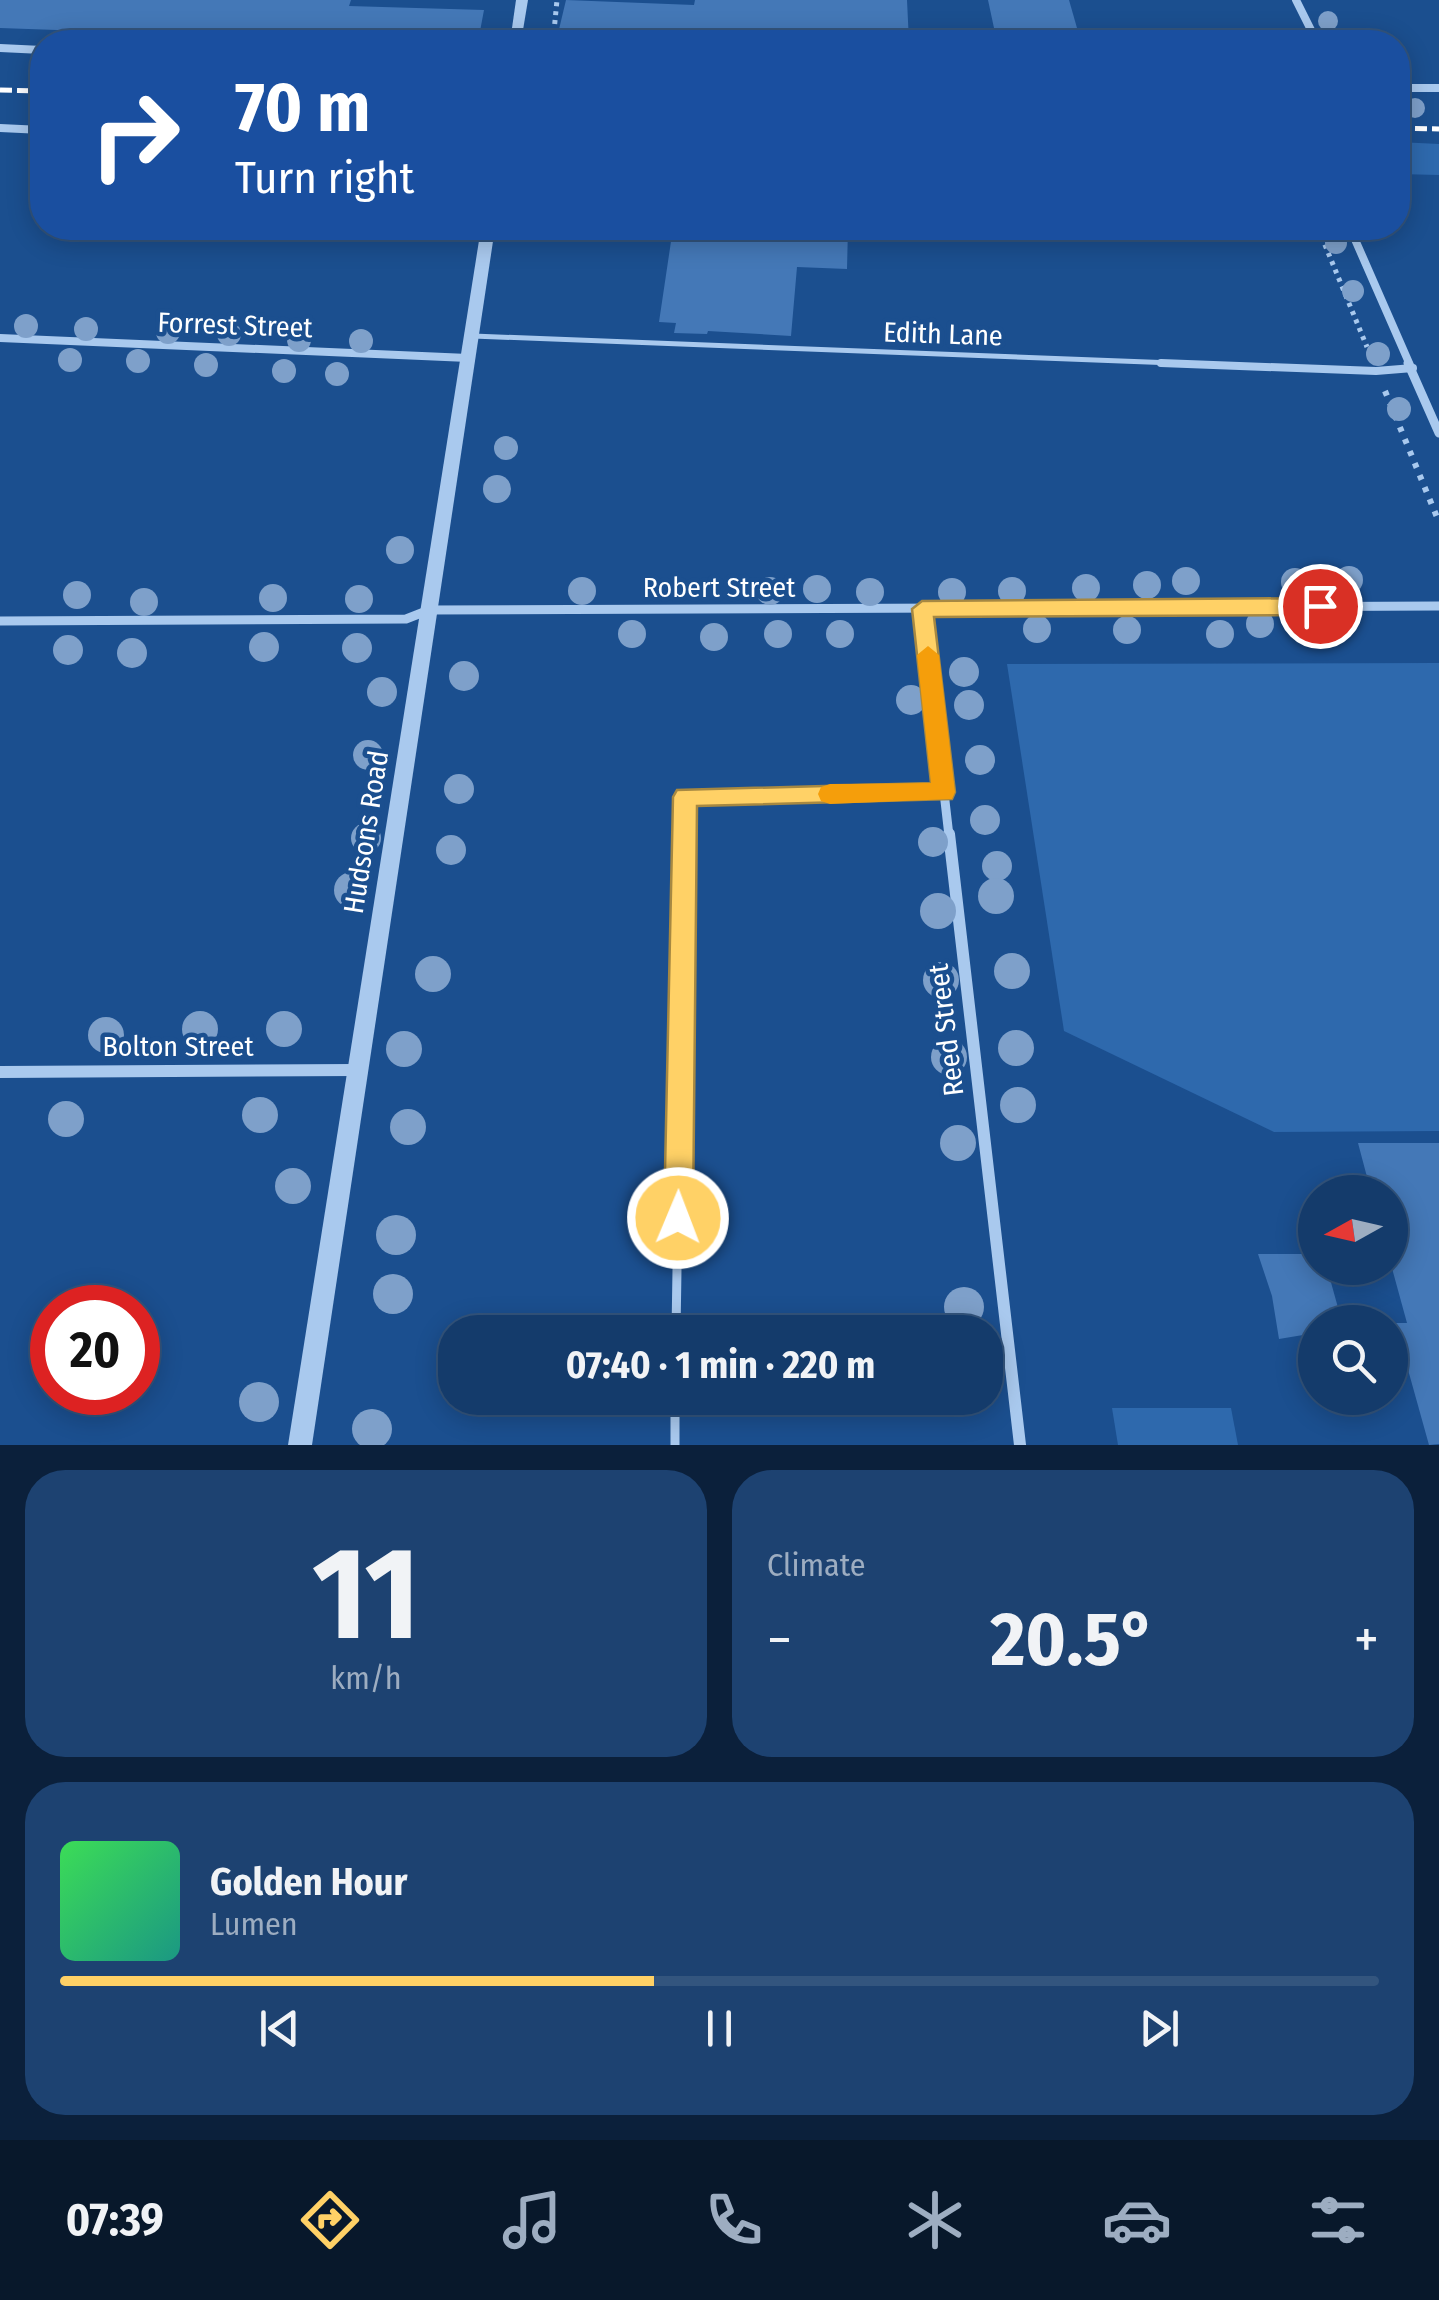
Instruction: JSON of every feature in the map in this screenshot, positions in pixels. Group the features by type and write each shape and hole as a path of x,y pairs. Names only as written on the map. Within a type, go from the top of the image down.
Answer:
{"street":[{"path":"516,30 522,0"},
{"path":"1296,0 1311,30"},
{"path":"0,48 30,49"},
{"path":"1410,88 1439,88"},
{"path":"0,128 30,129"},
{"name":"Hudsons Road","path":"300,1445 486,240"},
{"path":"1355,240 1439,433"},
{"name":"Forrest Street","path":"0,338 468,358"},
{"name":"Robert Street","path":"0,621 406,619 429,610 1439,606"},
{"name":"Reed Street","path":"922,609 1020,1445"},
{"name":"Bolton Street","path":"0,1072 356,1070"}],"lane":[{"name":"Edith Lane","path":"472,336 1376,371 1412,368"},
{"path":"676,1315 685,797 944,792"},
{"path":"674,1445 675,1415"}],"path":[{"path":"554,30 556,0"}],"shaded area":[{"path":"1410,143 1439,144 1439,175 1410,174"},
{"path":"1439,663 1439,1131 1274,1132 1064,1031 1007,664"},
{"path":"1112,1408 1231,1408 1238,1445 1118,1445"}],"building":[{"path":"0,0 351,0 349,6 484,10 480,30 0,28"},
{"path":"566,0 694,5 695,0 907,0 908,30 559,30"},
{"path":"988,0 1069,0 1078,30 994,30"},
{"path":"671,240 848,240 847,269 797,267 791,336 674,333 676,323 659,322"},
{"path":"1358,1143 1439,1143 1439,1444 1429,1445 1408,1370 1408,1305 1402,1305 1397,1285 1408,1285 1408,1175 1366,1175"},
{"path":"1258,1254 1298,1254 1298,1285 1332,1285 1337,1305 1298,1305 1298,1336 1279,1339 1272,1296"}],"railway":[{"path":"0,90 30,91"},
{"path":"1410,128 1439,129"}],"slow traffic":[{"path":"830,794 944,792 928,655"}],"route":[{"path":"678,1218 685,797 944,792 922,609 1320,606"}]}
